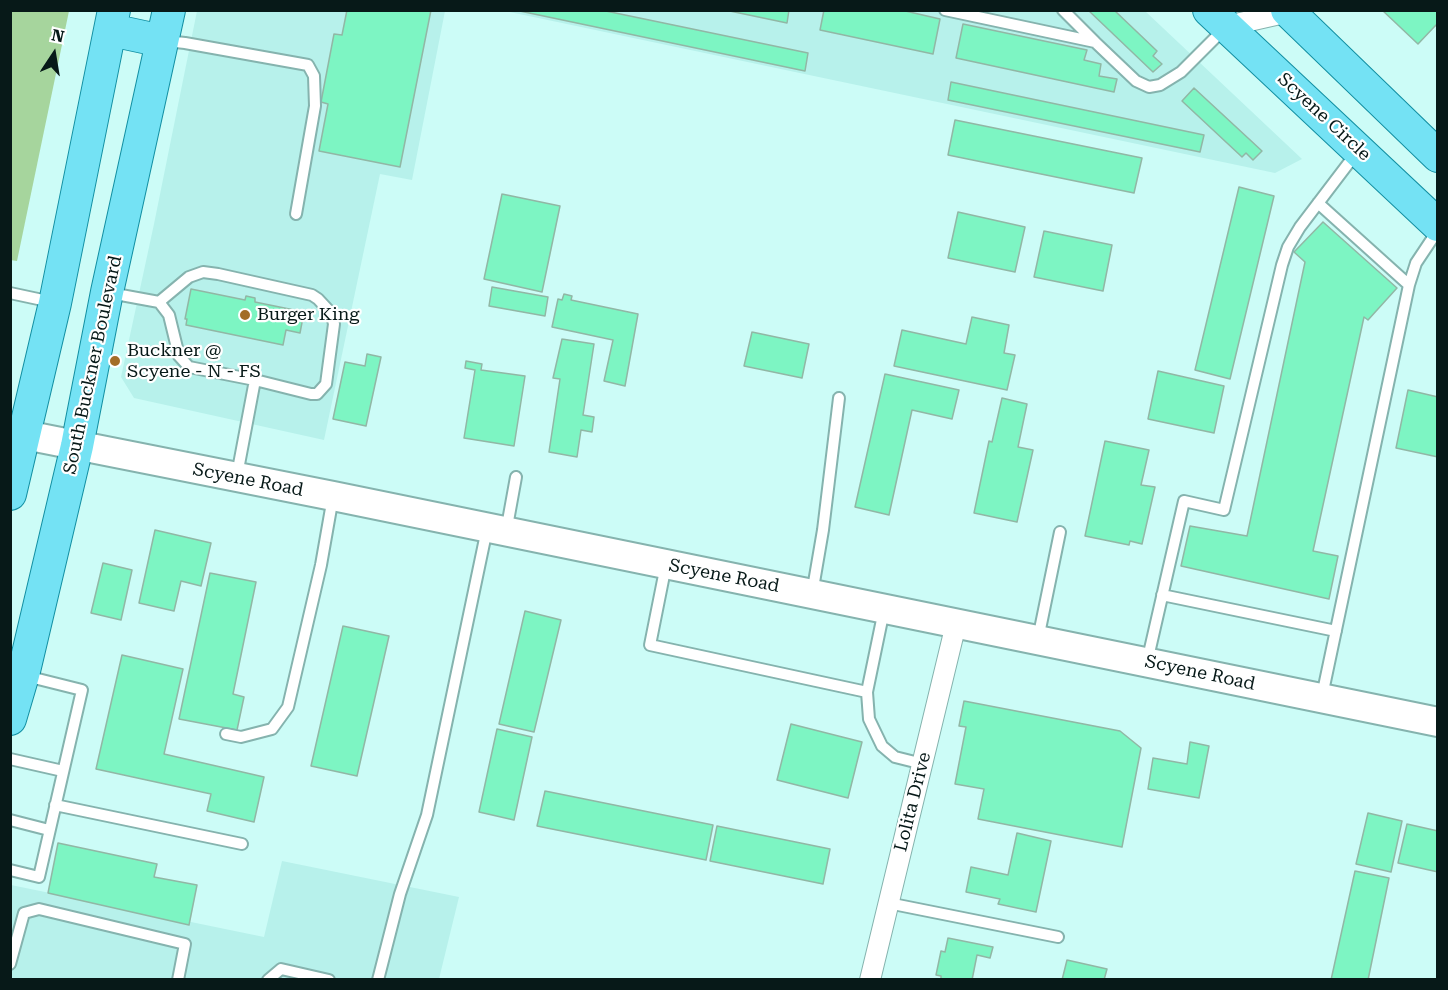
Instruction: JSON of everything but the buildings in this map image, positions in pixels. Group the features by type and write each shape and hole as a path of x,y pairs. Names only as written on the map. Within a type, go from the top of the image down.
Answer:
{"main road":[{"name":"South Buckner Boulevard","path":"10,719 23,675 77,446 107,292 169,10"},
{"path":"1289,11 1437,156"},
{"name":"Scyene Circle","path":"1218,18 1437,225"},
{"path":"10,494 18,434 55,303 112,20 162,41"}],"street":[{"path":"1218,18 1289,11"},
{"name":"Scyene Road","path":"18,434 1038,639 1437,722"},
{"name":"Lolita Drive","path":"870,980 956,624"}],"lane":[{"path":"945,10 1095,42"},
{"path":"1063,10 1136,81 1149,87 1160,85 1182,72 1218,18"},
{"path":"162,41 308,65 314,75 315,105 296,213"},
{"path":"1147,662 1184,501 1224,510 1288,247 1300,227 1359,149"},
{"path":"1318,203 1409,285"},
{"path":"1322,698 1409,285 1416,263 1437,230"},
{"path":"107,292 159,302 169,315 179,356 189,367 311,394 317,394 326,384 333,324 331,313 318,298 312,295 203,272 189,278 159,302"},
{"path":"10,293 55,303"},
{"path":"237,478 255,380"},
{"path":"812,594 824,530 839,398"},
{"path":"378,980 400,894 427,815 496,530 516,477"},
{"path":"226,734 241,737 272,729 288,706 321,565 333,496"},
{"path":"1038,639 1060,531"},
{"path":"666,565 650,645 867,692"},
{"path":"1162,595 1336,631"},
{"path":"885,609 867,692 869,719 882,747 895,757 923,764"},
{"path":"10,870 39,877 82,690 23,675"},
{"path":"10,759 63,771"},
{"path":"56,805 242,844"},
{"path":"10,820 50,830"},
{"path":"888,903 1058,937"},
{"path":"11,962 24,913 39,909 185,944 178,980"},
{"path":"268,980 282,969 329,980"}],"shaded area":[{"path":"197,11 445,11 412,180 380,174 324,440 134,398 121,377"},
{"path":"505,11 1145,11 1302,159 1275,173"},
{"path":"282,861 459,897 439,979 11,980 11,885 264,937"}],"green space":[{"path":"11,10 69,11 17,261 10,260"}],"place":[{"name":"Burger King","path":"245,315"},
{"name":"Buckner @ Scyene - N - FS","path":"115,361"}]}
